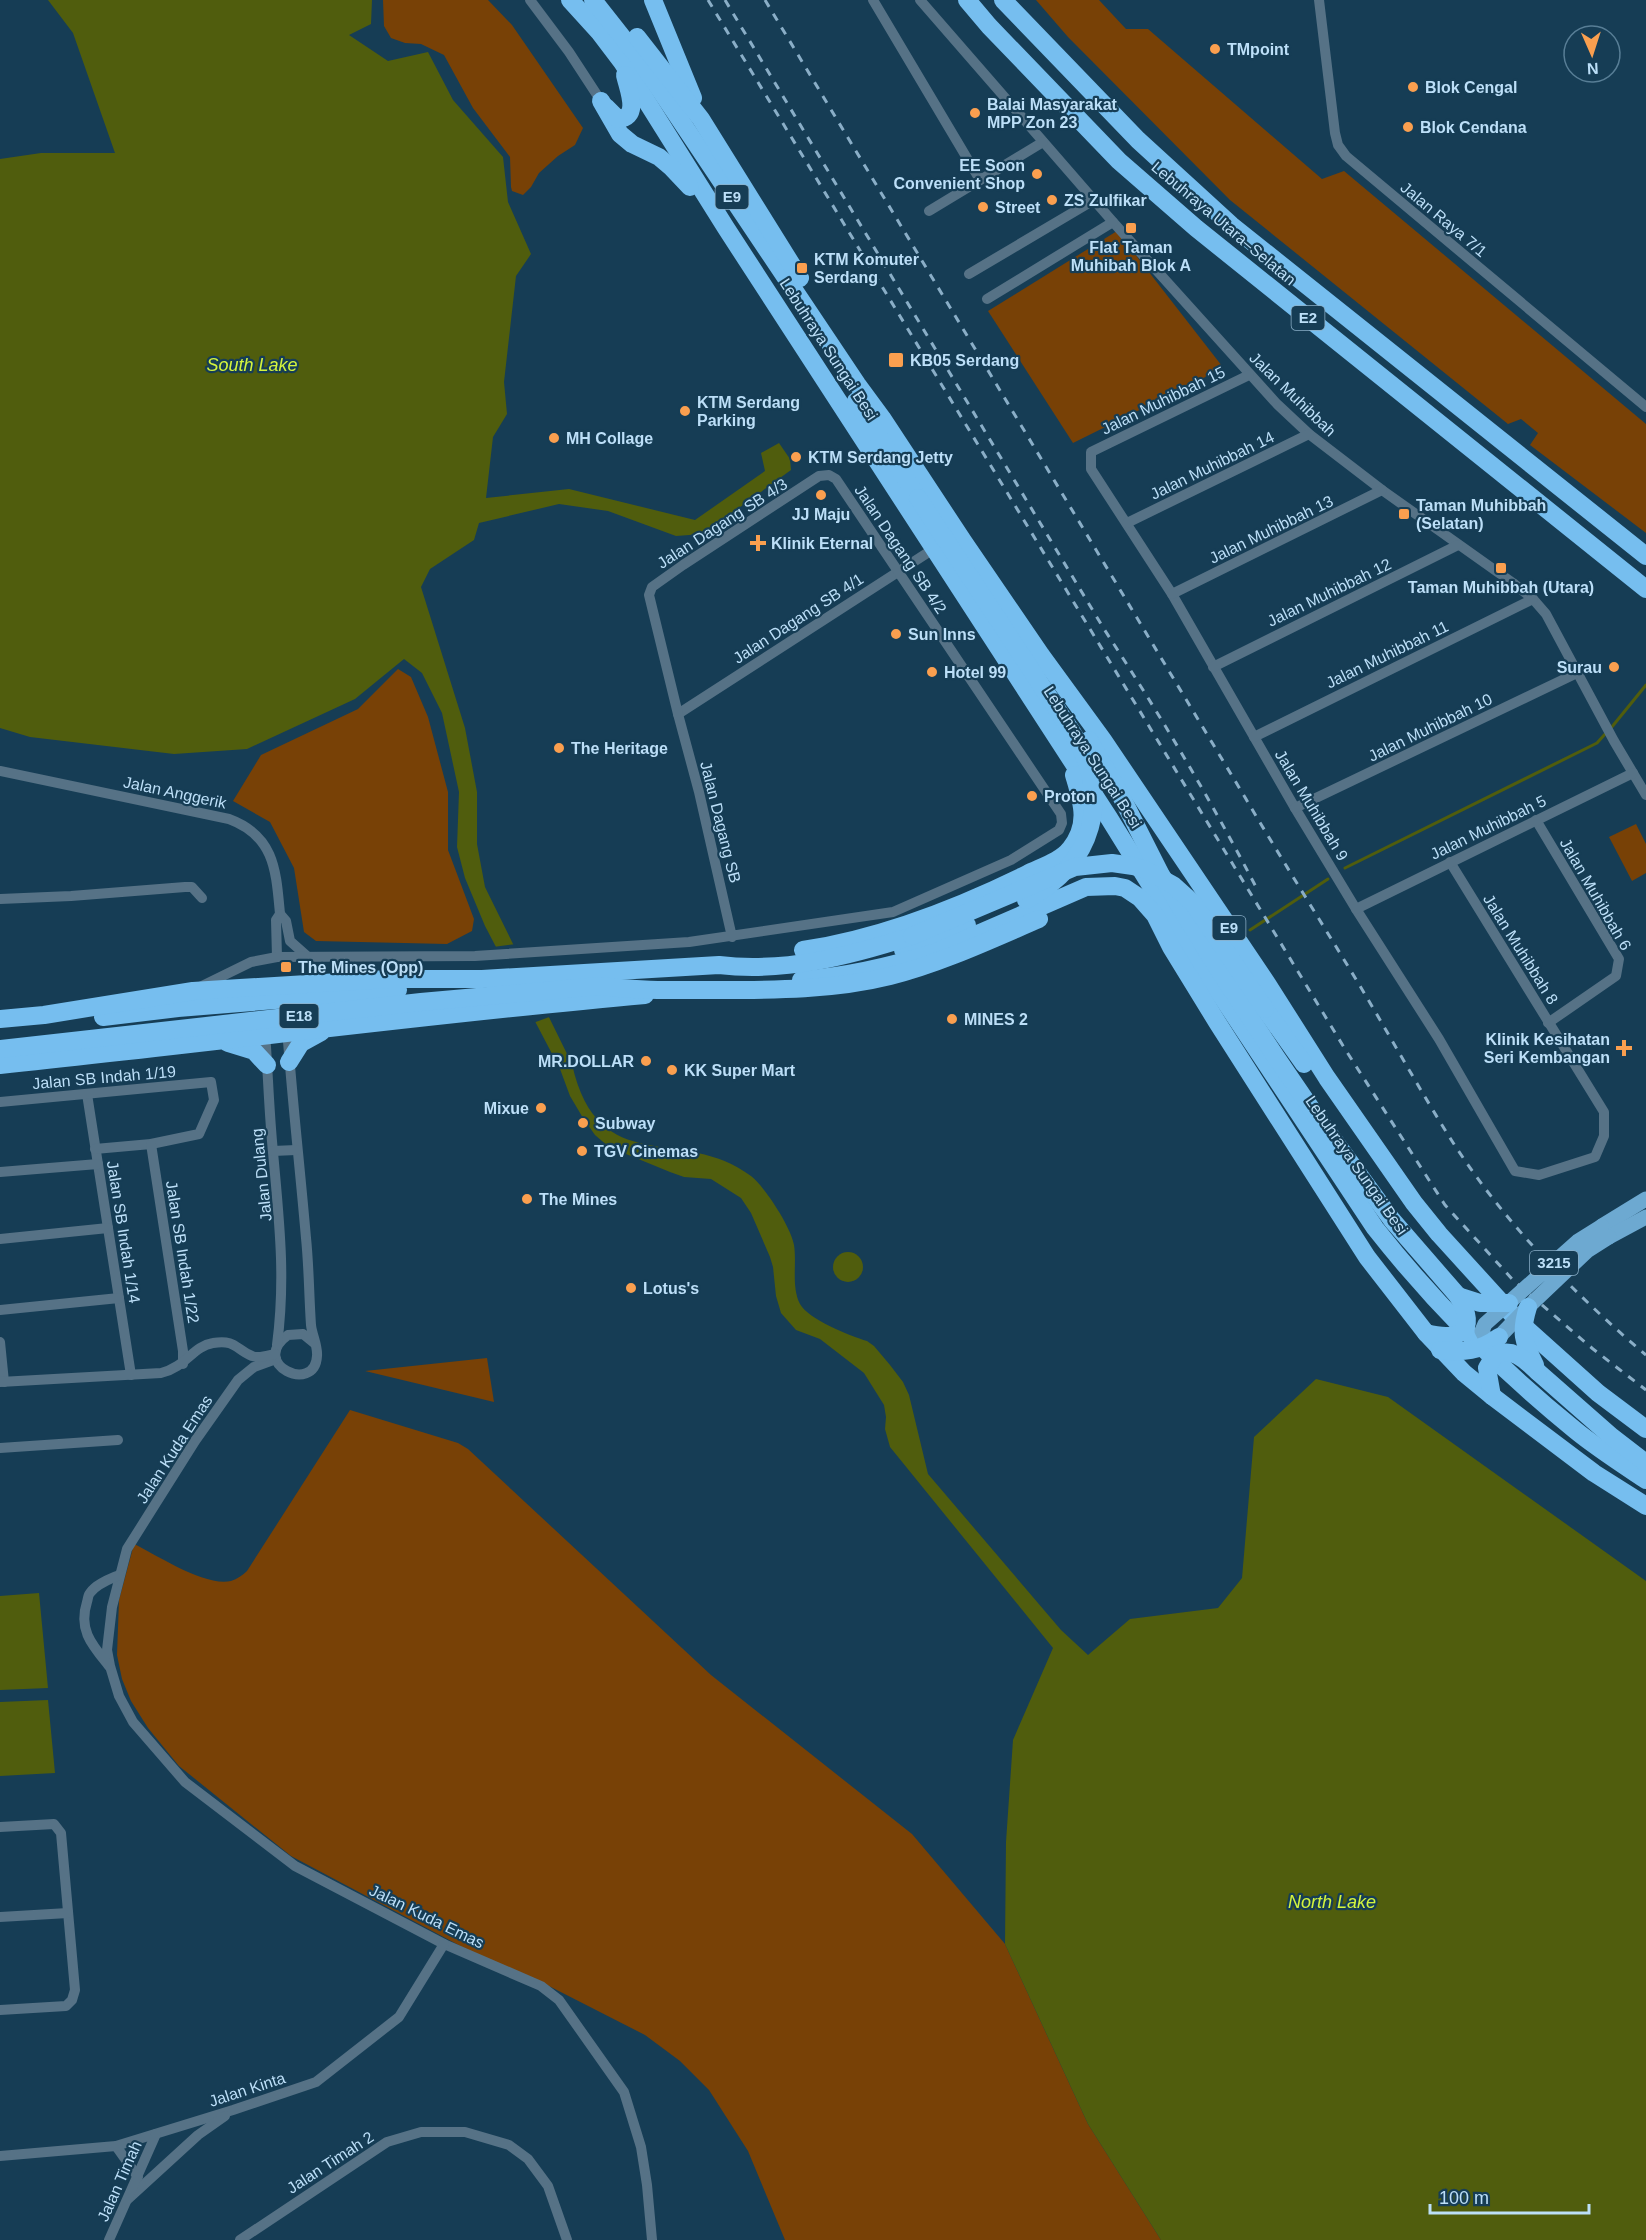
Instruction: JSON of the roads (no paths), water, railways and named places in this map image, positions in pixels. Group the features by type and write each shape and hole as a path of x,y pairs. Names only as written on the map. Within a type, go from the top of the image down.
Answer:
{"highway":[{"name":"Lebuhraya Sungai Besi","path":"570,0 622,62 720,219 935,548 1251,1042 1375,1228 1402,1263 1439,1303 1513,1377 1577,1432 1646,1480"},
{"path":"594,1 635,35 648,42 659,38 661,28 651,0"},
{"path":"651,0 701,119"},
{"name":"Lebuhraya Utara–Selatan","path":"967,0 989,26 1119,161 1196,228 1646,589"},
{"name":"Lebuhraya Utara–Selatan","path":"1004,0 1138,140 1231,225 1646,556"},
{"name":"Lebuhraya Sungai Besi","path":"594,1 638,57 963,541 1041,655 1103,740 1268,985 1327,1078 1414,1203 1520,1323 1598,1393 1646,1429"},
{"path":"635,35 701,119 849,359 857,384"},
{"path":"601,101 618,119 624,119 629,115 632,106 622,62"},
{"path":"601,101 620,134 632,144 659,158 672,168 720,219"},
{"path":"599,986 628,982 802,971 868,959 925,942 1026,900 1054,882 1072,864 1082,848 1092,817 1092,778 1085,756 1072,732 830,361 826,338"},
{"path":"1041,655 1051,684 1099,756 1183,913 1276,1057 1392,1220 1458,1296 1467,1317 1462,1332 1447,1337 1426,1333"},
{"path":"719,965 821,947 893,930 1005,885 1066,854 1075,842 1084,813 1063,747"},
{"path":"719,965 752,967 816,961 858,952 912,936 1075,867 1112,863 1146,870 1173,885 1193,903 1379,1174 1389,1185 1414,1203"},
{"path":"0,1065 565,1002 819,978 870,971 936,952 1073,891 1096,885 1125,888 1140,897 1155,915 1171,947 1246,1070 1280,1119 1367,1257 1440,1350 1492,1396 1594,1473 1646,1506"},
{"path":"599,986 637,990 761,990 804,989 858,983 936,962 1077,903 1104,896 1123,900 1137,908 1160,938 1171,947"},
{"name":"E18","path":"0,1019 44,1015 193,991 388,979 482,979 719,965"},
{"path":"0,1030 229,1004 463,984 482,979"},
{"name":"E18","path":"0,1049 410,1003 599,986"},
{"path":"334,995 318,1001 315,1005 315,1015 320,1024 337,1028"},
{"path":"223,1039 242,1030 244,1018 240,1011 229,1004"},
{"path":"1265,1009 1269,1025 1328,1122 1332,1135"},
{"path":"289,1062 296,1049 306,1039 316,1033 337,1028"},
{"path":"223,1039 246,1047 262,1058 267,1065"},
{"path":"1251,1042 1260,1071 1278,1108 1280,1119"},
{"path":"1458,1296 1480,1304 1509,1303"},
{"path":"1528,1307 1523,1322 1524,1341 1538,1372"},
{"path":"1440,1350 1454,1352 1475,1350 1499,1337"},
{"path":"1492,1396 1487,1368 1495,1355 1505,1352 1517,1354 1612,1437 1646,1462"}],"main road":[{"name":"3215","path":"1499,1337 1605,1231 1646,1199"},
{"name":"3215","path":"1509,1303 1578,1241 1646,1217"},
{"path":"1499,1337 1492,1340 1486,1339 1483,1335 1483,1327 1509,1303"}],"street":[{"path":"530,0 569,52 601,101"},
{"path":"873,0 980,180"},
{"name":"Jalan Muhibbah","path":"920,0 1249,375 1309,434 1533,599 1557,632 1614,741 1639,776 1646,795"},
{"name":"Jalan Raya 7/1","path":"1319,0 1338,145 1347,156 1646,406"},
{"path":"929,211 1043,142"},
{"path":"969,274 1094,200"},
{"path":"987,299 1113,222"},
{"name":"Jalan Muhibbah 15","path":"1091,452 1249,375"},
{"name":"Jalan Muhibbah 14","path":"1127,523 1309,434"},
{"name":"Jalan Muhibbah 9","path":"1091,452 1091,469 1172,594 1295,808 1439,1039 1515,1171 1539,1175 1595,1157 1604,1136 1604,1112"},
{"name":"Jalan Dagang SB 4/2","path":"732,937 893,912 1011,860 1059,830 1062,823 1061,814 836,479 829,475"},
{"name":"Jalan Dagang SB 4/3","path":"678,714 649,595 652,587 819,476 829,475"},
{"name":"Jalan Muhibbah 13","path":"1172,594 1382,490"},
{"name":"Jalan Muhibbah 12","path":"1213,667 1458,545"},
{"name":"Jalan Dagang SB 4/1","path":"678,714 935,548"},
{"name":"Jalan Muhibbah 11","path":"1254,737 1533,599"},
{"name":"Jalan Muhibbah 10","path":"1295,808 1577,673"},
{"name":"Jalan Dagang SB","path":"678,714 699,792 732,937"},
{"name":"Jalan Anggerik","path":"0,771 198,812 242,824 256,833 274,863 280,914 286,921 290,941 308,957"},
{"name":"Jalan Muhibbah 5","path":"1356,909 1536,820 1639,776"},
{"name":"Jalan Muhibbah 6","path":"1536,820 1619,959 1616,976 1548,1023"},
{"name":"Jalan Muhibbah 8","path":"1450,862 1604,1112"},
{"path":"0,899 185,887 192,887 202,898"},
{"name":"Jalan Anggerik","path":"277,957 276,920 280,914"},
{"path":"193,991 251,962 277,957 475,956 689,942 732,937"},
{"path":"276,1353 283,1370 297,1375 313,1367 317,1359 311,1322 285,1000"},
{"name":"Jalan Dulang","path":"262,1001 281,1238 282,1305 276,1353"},
{"name":"Jalan SB Indah 1/19","path":"0,1102 211,1082 214,1100 199,1134 151,1144"},
{"name":"Jalan SB Indah 1/14","path":"87,1094 131,1375"},
{"path":"95,1149 151,1144"},
{"name":"Jalan SB Indah 1/22","path":"151,1144 183,1351 183,1364"},
{"path":"273,1151 296,1150"},
{"path":"0,1172 98,1164"},
{"path":"0,1239 108,1228"},
{"path":"0,1310 119,1298"},
{"path":"0,1342 2,1382 167,1371 183,1364 203,1346 214,1342 238,1345 251,1356 256,1357 276,1353 288,1335 295,1333 309,1338 314,1343"},
{"name":"Jalan Kuda Emas","path":"276,1353 238,1380 195,1441 127,1549 112,1607 107,1650 119,1696 133,1722 185,1782 295,1866 444,1944 541,1986 560,2000 624,2092 640,2147 647,2186 652,2240"},
{"path":"0,1448 118,1440"},
{"name":"Jalan Kuda Emas","path":"110,1666 91,1643 83,1622 90,1592 119,1575"},
{"path":"0,1827 54,1824 61,1833 75,1990 72,2000 66,2006 0,2010"},
{"path":"0,1917 68,1913"},
{"name":"Jalan Kinta","path":"0,2156 116,2146 316,2082 399,2017 444,1944"},
{"path":"128,2199 198,2135 232,2110"},
{"name":"Jalan Timah 2","path":"240,2240 387,2142 421,2132 465,2132 510,2145 528,2158 548,2186 567,2240"},
{"name":"Jalan Timah","path":"109,2240 156,2134"},
{"path":"116,2146 138,2177"}],"water":[{"path":"48,0 372,0 371,24 349,35 388,61 428,52 453,100 503,157 508,202 531,254 516,276 504,382 507,414 493,437 486,498 569,489 695,520 765,471 761,453 779,443 790,459 791,470 703,534 676,536 608,511 559,504 479,523 474,540 430,569 421,587 465,728 477,792 477,844 485,887 572,1064 584,1100 601,1124 622,1137 725,1161 757,1181 777,1208 792,1237 797,1297 804,1310 840,1331 867,1341 890,1365 903,1382 909,1395 928,1474 1061,1630 1088,1655 1130,1619 1218,1608 1242,1578 1254,1437 1316,1379 1388,1397 1646,1581 1646,2240 1161,2240 1088,2124 1005,1944 1006,1842 1013,1740 1053,1648 890,1447 885,1429 884,1405 864,1373 820,1339 796,1330 781,1313 770,1257 751,1213 741,1198 711,1179 684,1177 609,1147 595,1135 583,1118 485,926 465,878 457,847 459,792 442,713 422,673 404,659 355,699 247,749 174,754 30,737 0,728 0,159 41,153 115,153 73,33"},
{"path":"848,1252 859,1256 863,1267 859,1278 848,1282 837,1278 833,1267 837,1256"},
{"path":"39,1593 48,1688 0,1690 0,1596"},
{"path":"48,1700 55,1773 0,1776 0,1702"}],"waterway":[{"path":"1611,728 1646,685"},
{"path":"1345,868 1597,743 1606,733"},
{"path":"1250,930 1328,879"}],"railway":[{"path":"708,0 1345,1049 1445,1205 1513,1280 1593,1349 1646,1390"},
{"path":"725,0 1104,629 1184,757 1257,889"},
{"path":"765,0 1452,1141 1494,1200 1541,1255 1592,1307 1646,1355"}],"place":[{"name":"TMpoint","path":"1215,49"},
{"name":"Blok Cengal","path":"1413,87"},
{"name":"Balai Masyarakat MPP Zon 23","path":"975,113"},
{"name":"Blok Cendana","path":"1408,127"},
{"name":"EE Soon Convenient Shop","path":"1037,174"},
{"name":"ZS Zulfikar","path":"1052,200"},
{"name":"Street","path":"983,207"},
{"name":"Flat Taman Muhibah Blok A","path":"1131,228"},
{"name":"KTM Komuter Serdang","path":"802,268"},
{"name":"KB05 Serdang","path":"896,360"},
{"name":"KTM Serdang Parking","path":"685,411"},
{"name":"MH Collage","path":"554,438"},
{"name":"KTM Serdang Jetty","path":"796,457"},
{"name":"JJ Maju","path":"821,495"},
{"name":"Taman Muhibbah (Selatan)","path":"1404,514"},
{"name":"Klinik Eternal","path":"758,543"},
{"name":"Taman Muhibbah (Utara)","path":"1501,568"},
{"name":"Sun Inns","path":"896,634"},
{"name":"Surau","path":"1614,667"},
{"name":"Hotel 99","path":"932,672"},
{"name":"The Heritage","path":"559,748"},
{"name":"Proton","path":"1032,796"},
{"name":"The Mines (Opp)","path":"286,967"},
{"name":"MINES 2","path":"952,1019"},
{"name":"Klinik Kesihatan Seri Kembangan","path":"1624,1048"},
{"name":"MR.DOLLAR","path":"646,1061"},
{"name":"KK Super Mart","path":"672,1070"},
{"name":"Mixue","path":"541,1108"},
{"name":"Subway","path":"583,1123"},
{"name":"TGV Cinemas","path":"582,1151"},
{"name":"The Mines","path":"527,1199"},
{"name":"Lotus's","path":"631,1288"}],"water label":[{"name":"South Lake","path":"252,365"},
{"name":"North Lake","path":"1332,1902"}]}
